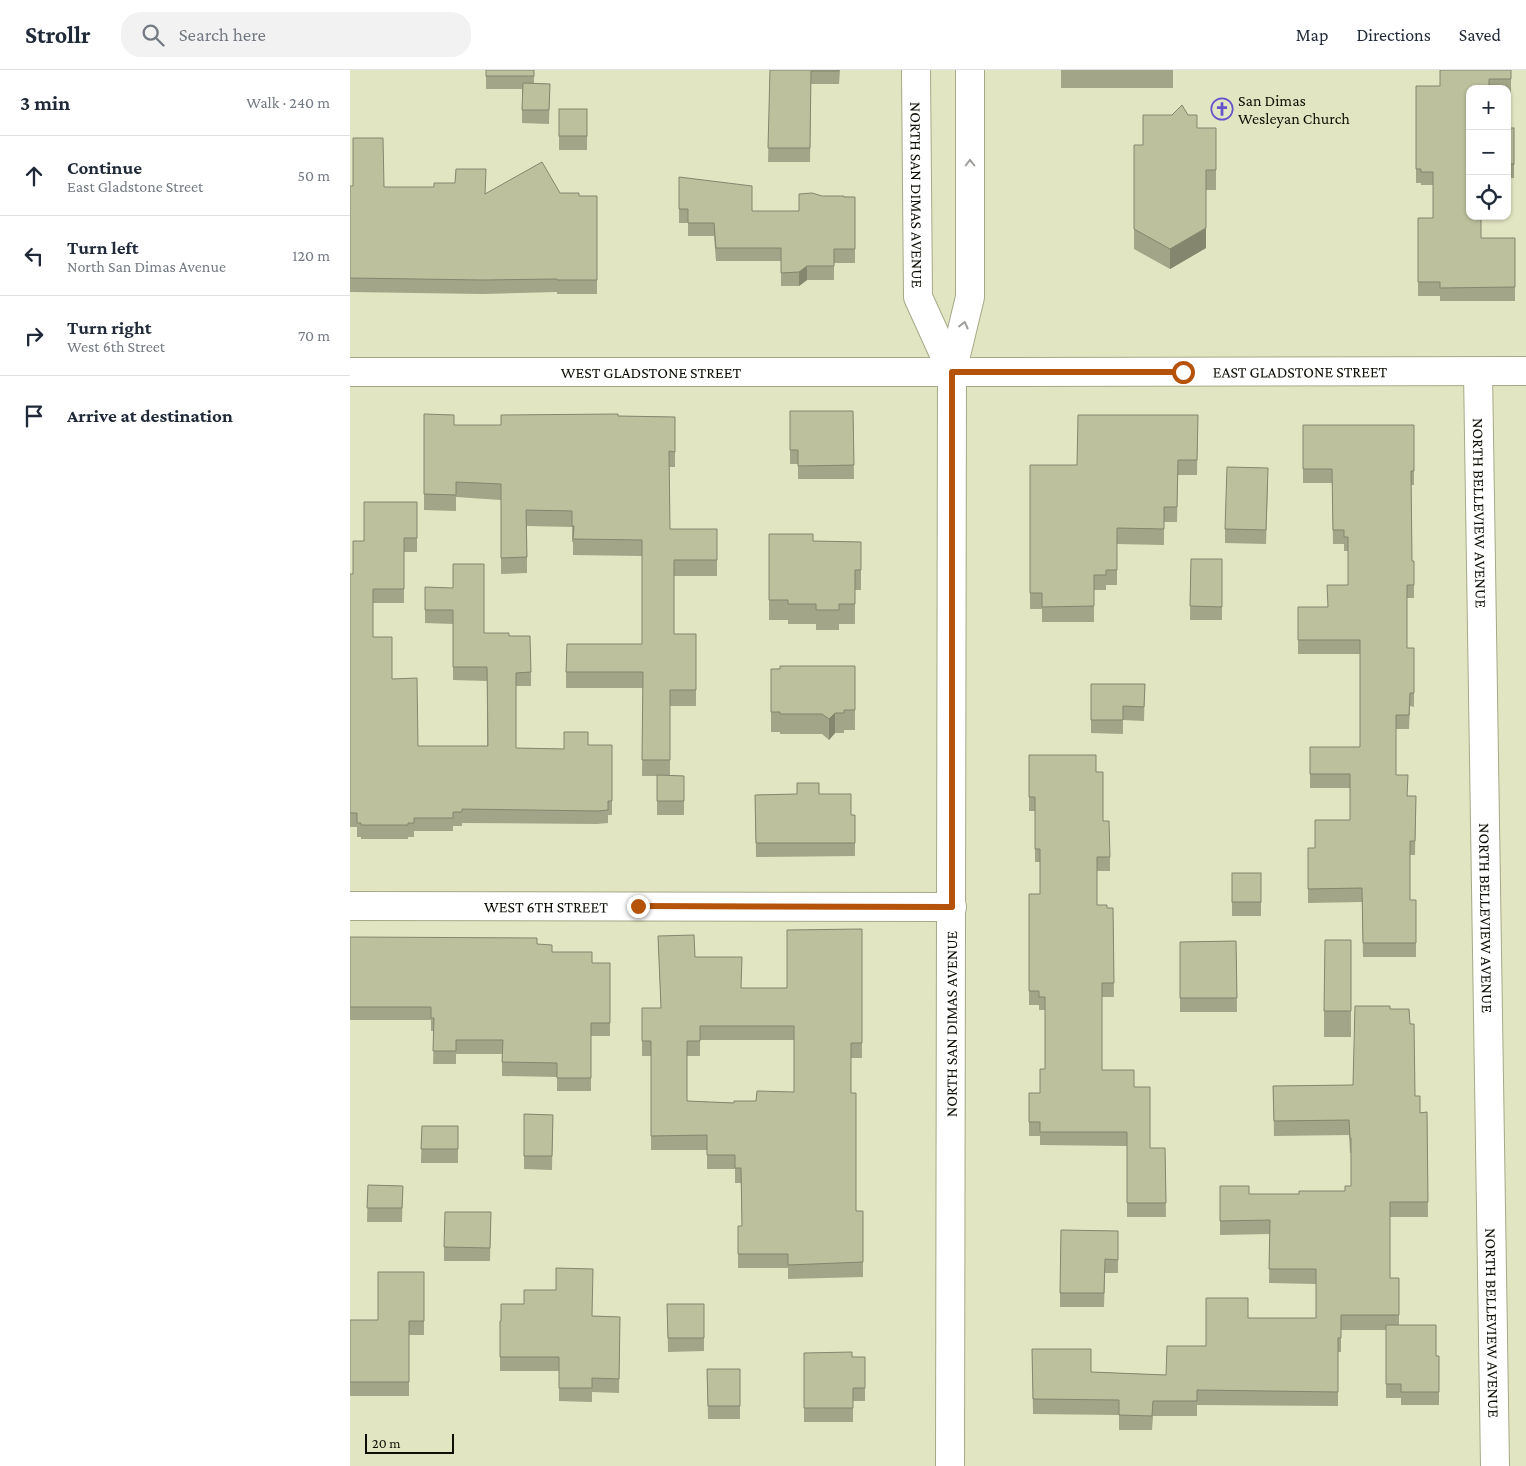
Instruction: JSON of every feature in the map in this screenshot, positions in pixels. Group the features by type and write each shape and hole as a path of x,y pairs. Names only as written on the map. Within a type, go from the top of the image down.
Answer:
{"main road":[{"name":"NORTH SAN DIMAS AVENUE","path":"916,70 918,297 952,372"},
{"name":"NORTH SAN DIMAS AVENUE","path":"950,1466 952,372 970,297 970,70"},
{"name":"EAST GLADSTONE STREET","path":"952,372 1526,371"},
{"name":"WEST GLADSTONE STREET","path":"350,372 952,372"},
{"name":"NORTH BELLEVIEW AVENUE","path":"1478,372 1495,1466"},
{"name":"WEST 6TH STREET","path":"350,906 952,907"}],"building":[{"path":"486,70 534,70 534,76 486,76"},
{"path":"770,70 839,70 811,71 810,148 768,148"},
{"path":"1440,70 1511,70 1511,79 1489,79 1489,85 1466,85 1466,220 1481,220 1481,238 1515,238 1515,287 1440,288 1440,282 1418,282 1418,218 1433,218 1433,172 1421,172 1421,169 1416,169 1416,86 1440,86"},
{"path":"523,83 550,84 549,110 522,110"},
{"path":"1182,105 1188,115 1197,115 1197,128 1216,128 1216,170 1206,170 1206,228 1170,249 1134,229 1134,145 1143,145 1143,115 1172,115"},
{"path":"559,109 587,109 587,136 559,136"},
{"path":"1511,128 1514,128 1514,164 1511,164"},
{"path":"353,138 383,138 384,187 434,187 434,183 455,183 456,169 486,169 485,194 542,162 560,193 579,193 579,196 597,196 597,280 350,278 350,186 353,186"},
{"path":"679,177 752,186 752,211 799,211 799,194 812,193 822,196 855,197 855,249 834,249 834,266 807,266 799,272 781,273 781,248 716,248 714,223 688,223 688,209 679,209"},
{"path":"790,411 853,411 854,465 798,466 798,450 790,450"},
{"path":"424,414 454,415 454,425 501,425 501,415 618,414 618,416 675,417 675,452 669,451 670,529 717,529 717,560 674,560 674,634 696,634 696,690 670,690 670,760 642,760 643,672 566,672 567,644 642,644 642,540 573,539 572,511 526,510 527,557 501,558 501,484 456,482 456,495 424,494"},
{"path":"1078,415 1198,415 1197,460 1178,460 1177,507 1164,507 1164,529 1117,528 1117,570 1106,570 1106,575 1094,575 1094,606 1042,607 1042,593 1030,593 1030,465 1077,465"},
{"path":"1303,425 1414,425 1414,471 1411,471 1414,585 1407,585 1407,648 1414,648 1414,693 1410,693 1409,715 1396,715 1396,775 1408,775 1407,796 1416,796 1415,841 1410,841 1410,900 1416,900 1416,943 1363,943 1362,888 1308,889 1308,848 1315,848 1315,820 1350,820 1350,774 1310,774 1310,747 1360,747 1360,640 1298,640 1298,607 1328,607 1327,585 1348,585 1348,537 1344,537 1344,530 1333,530 1332,469 1303,469"},
{"path":"1227,467 1268,468 1266,530 1225,529"},
{"path":"364,502 417,502 417,538 404,538 404,589 373,589 373,637 392,637 392,679 417,678 418,746 488,746 487,667 453,667 453,610 425,610 425,587 453,588 453,564 484,564 484,633 509,633 509,636 530,636 531,672 516,673 516,748 564,749 564,732 588,732 588,745 612,745 612,801 608,801 608,810 462,809 462,812 453,812 453,818 414,818 414,823 408,823 408,825 361,825 361,823 357,823 357,813 350,813 350,574 353,574 353,541 364,541"},
{"path":"769,534 813,534 813,541 861,542 861,570 855,570 855,604 839,604 839,610 816,610 816,604 788,604 788,600 769,600"},
{"path":"1191,559 1222,559 1222,607 1190,606"},
{"path":"780,666 855,666 855,710 844,710 844,713 835,713 829,719 822,714 780,714 780,712 771,712 771,669 780,669"},
{"path":"1091,684 1145,684 1144,707 1123,706 1123,720 1091,720"},
{"path":"1029,755 1096,755 1096,772 1103,772 1103,821 1109,821 1110,857 1097,857 1097,905 1107,905 1107,908 1113,908 1114,983 1102,983 1102,1070 1134,1070 1134,1087 1150,1087 1150,1148 1165,1148 1166,1203 1127,1203 1127,1132 1040,1132 1040,1122 1029,1122 1029,1093 1040,1093 1040,1069 1045,1069 1045,997 1039,997 1039,991 1029,991 1029,894 1040,894 1040,849 1035,849 1035,797 1029,797"},
{"path":"657,775 684,776 684,801 657,801"},
{"path":"797,783 819,783 819,794 851,794 851,815 855,815 855,843 756,843 755,795 797,794"},
{"path":"1232,873 1261,873 1261,902 1232,902"},
{"path":"862,929 862,1043 851,1043 851,1093 856,1093 856,1211 863,1211 863,1262 788,1265 788,1254 738,1254 738,1226 742,1226 741,1168 735,1168 735,1155 707,1155 707,1135 651,1136 651,1041 642,1041 642,1008 661,1008 658,936 694,935 695,957 742,957 741,988 787,988 787,930","holes":["700,1026 794,1026 794,1092 757,1091 756,1101 734,1101 734,1103 687,1101 687,1041 700,1041"]},
{"path":"350,937 537,938 537,944 552,945 552,952 592,952 592,963 610,963 610,1023 591,1023 591,1078 557,1078 557,1063 502,1062 503,1040 456,1040 456,1051 433,1051 434,1018 431,1018 431,1007 350,1007"},
{"path":"1325,940 1351,940 1351,1011 1324,1011"},
{"path":"1236,941 1237,998 1180,998 1180,942"},
{"path":"1355,1006 1390,1006 1390,1009 1409,1009 1410,1024 1414,1024 1415,1096 1420,1096 1420,1113 1427,1112 1428,1202 1390,1202 1390,1278 1399,1278 1399,1315 1341,1315 1341,1338 1338,1338 1338,1392 1197,1390 1197,1401 1153,1401 1152,1416 1119,1415 1119,1400 1033,1399 1032,1349 1091,1349 1091,1372 1166,1375 1167,1346 1206,1346 1206,1298 1248,1298 1248,1318 1316,1318 1316,1269 1269,1269 1270,1220 1220,1221 1220,1186 1249,1186 1249,1194 1299,1194 1299,1191 1345,1191 1345,1186 1351,1186 1349,1120 1274,1121 1273,1086 1353,1085"},
{"path":"524,1114 553,1115 552,1156 524,1156"},
{"path":"422,1126 458,1126 458,1149 421,1149"},
{"path":"368,1185 403,1186 402,1208 367,1208"},
{"path":"445,1212 491,1212 490,1248 444,1247"},
{"path":"1061,1230 1118,1231 1118,1260 1105,1259 1104,1293 1060,1293"},
{"path":"556,1268 593,1269 592,1316 620,1317 619,1379 592,1378 592,1388 559,1388 559,1357 500,1357 501,1304 524,1304 524,1290 556,1290"},
{"path":"378,1272 424,1272 424,1321 409,1321 409,1382 350,1382 350,1320 378,1320"},
{"path":"667,1304 704,1304 704,1338 668,1338"},
{"path":"1386,1325 1436,1325 1436,1356 1439,1356 1439,1392 1401,1392 1401,1384 1386,1384"},
{"path":"852,1352 852,1357 865,1357 865,1388 853,1388 853,1408 804,1408 804,1353"},
{"path":"707,1369 740,1369 740,1406 708,1406"}],"place":[{"name":"San Dimas Wesleyan Church","path":"1222,109"}],"route":[{"path":"638,906 952,907 952,372 1183,372"}]}
